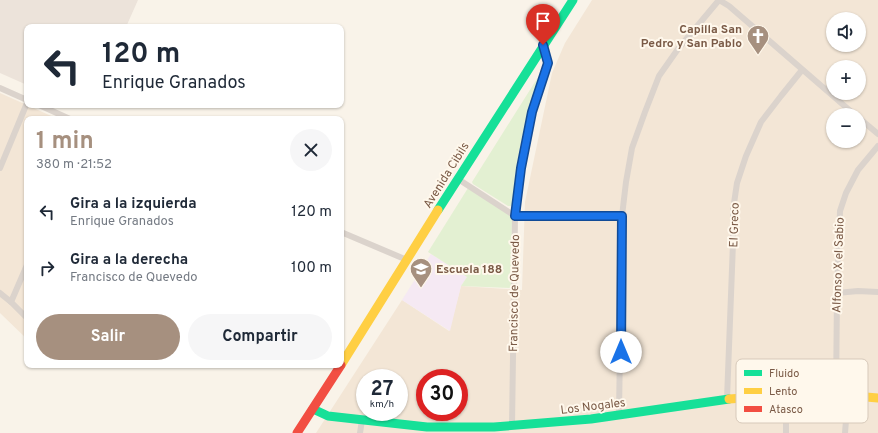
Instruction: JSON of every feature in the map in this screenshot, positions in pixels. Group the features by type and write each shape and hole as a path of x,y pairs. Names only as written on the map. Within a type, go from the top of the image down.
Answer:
{"street":[{"name":"Avenida Cibils","path":"344,360 573,0"},
{"path":"619,414 622,216 626,182 632,148 645,112 660,76 678,49 719,0 729,6 847,108"},
{"name":"Francisco de Quevedo","path":"512,426 515,216 521,168 532,112 548,63 543,45"},
{"name":"El Greco","path":"727,399 733,210 737,183 746,156 762,122 780,96 802,70"},
{"path":"0,88 24,99"},
{"path":"0,168 25,108"},
{"path":"46,108 63,116"},
{"path":"866,124 878,134"},
{"name":"Alfonso X el Sabio","path":"836,359 840,211 846,193 858,170 878,146"},
{"path":"458,179 515,216 622,216"},
{"path":"344,233 407,260"},
{"path":"11,302 24,272"},
{"path":"837,293 858,291 878,292"},
{"path":"0,293 24,315"},
{"name":"Avenida Cibils","path":"297,433 339,368"},
{"name":"Los Nogales","path":"868,397 878,398"},
{"name":"Los Nogales","path":"368,421 427,430 494,430 512,426 583,420 736,398"},
{"name":"Los Nogales","path":"313,409 328,416 356,419"},
{"path":"360,433 362,421"},
{"path":"845,433 846,423"}],"shaded area":[{"path":"0,0 138,0 127,24 24,24 24,84 0,73"},
{"path":"592,0 878,0 878,433 316,433 356,371 356,421 408,421 408,369 357,369 402,300 449,331 461,286 522,290 525,202 552,73 565,43"},
{"path":"0,93 24,104 24,108 33,108 51,116 24,116 24,336 0,313"},
{"path":"431,254 467,277 461,286 450,331 402,300"}],"green space":[{"path":"545,66 528,115 520,149 514,201 511,206 508,206 472,182"},
{"path":"468,188 511,215 511,288 461,286 467,277 428,252"}],"traffic: fast":[{"path":"438,210 573,0"},
{"path":"313,409 328,416 427,427 494,427 591,419 729,399"}],"traffic: slow":[{"path":"344,360 438,210"},
{"path":"868,397 878,398"},
{"path":"729,399 736,398"}],"traffic: jam":[{"path":"297,433 339,368"}],"place":[{"name":"Capilla San Pedro y San Pablo","path":"758,56"},
{"name":"Escuela 188","path":"421,288"}],"route":[{"path":"543,45 548,63 532,112 521,168 515,216 622,216 621,352"}]}
